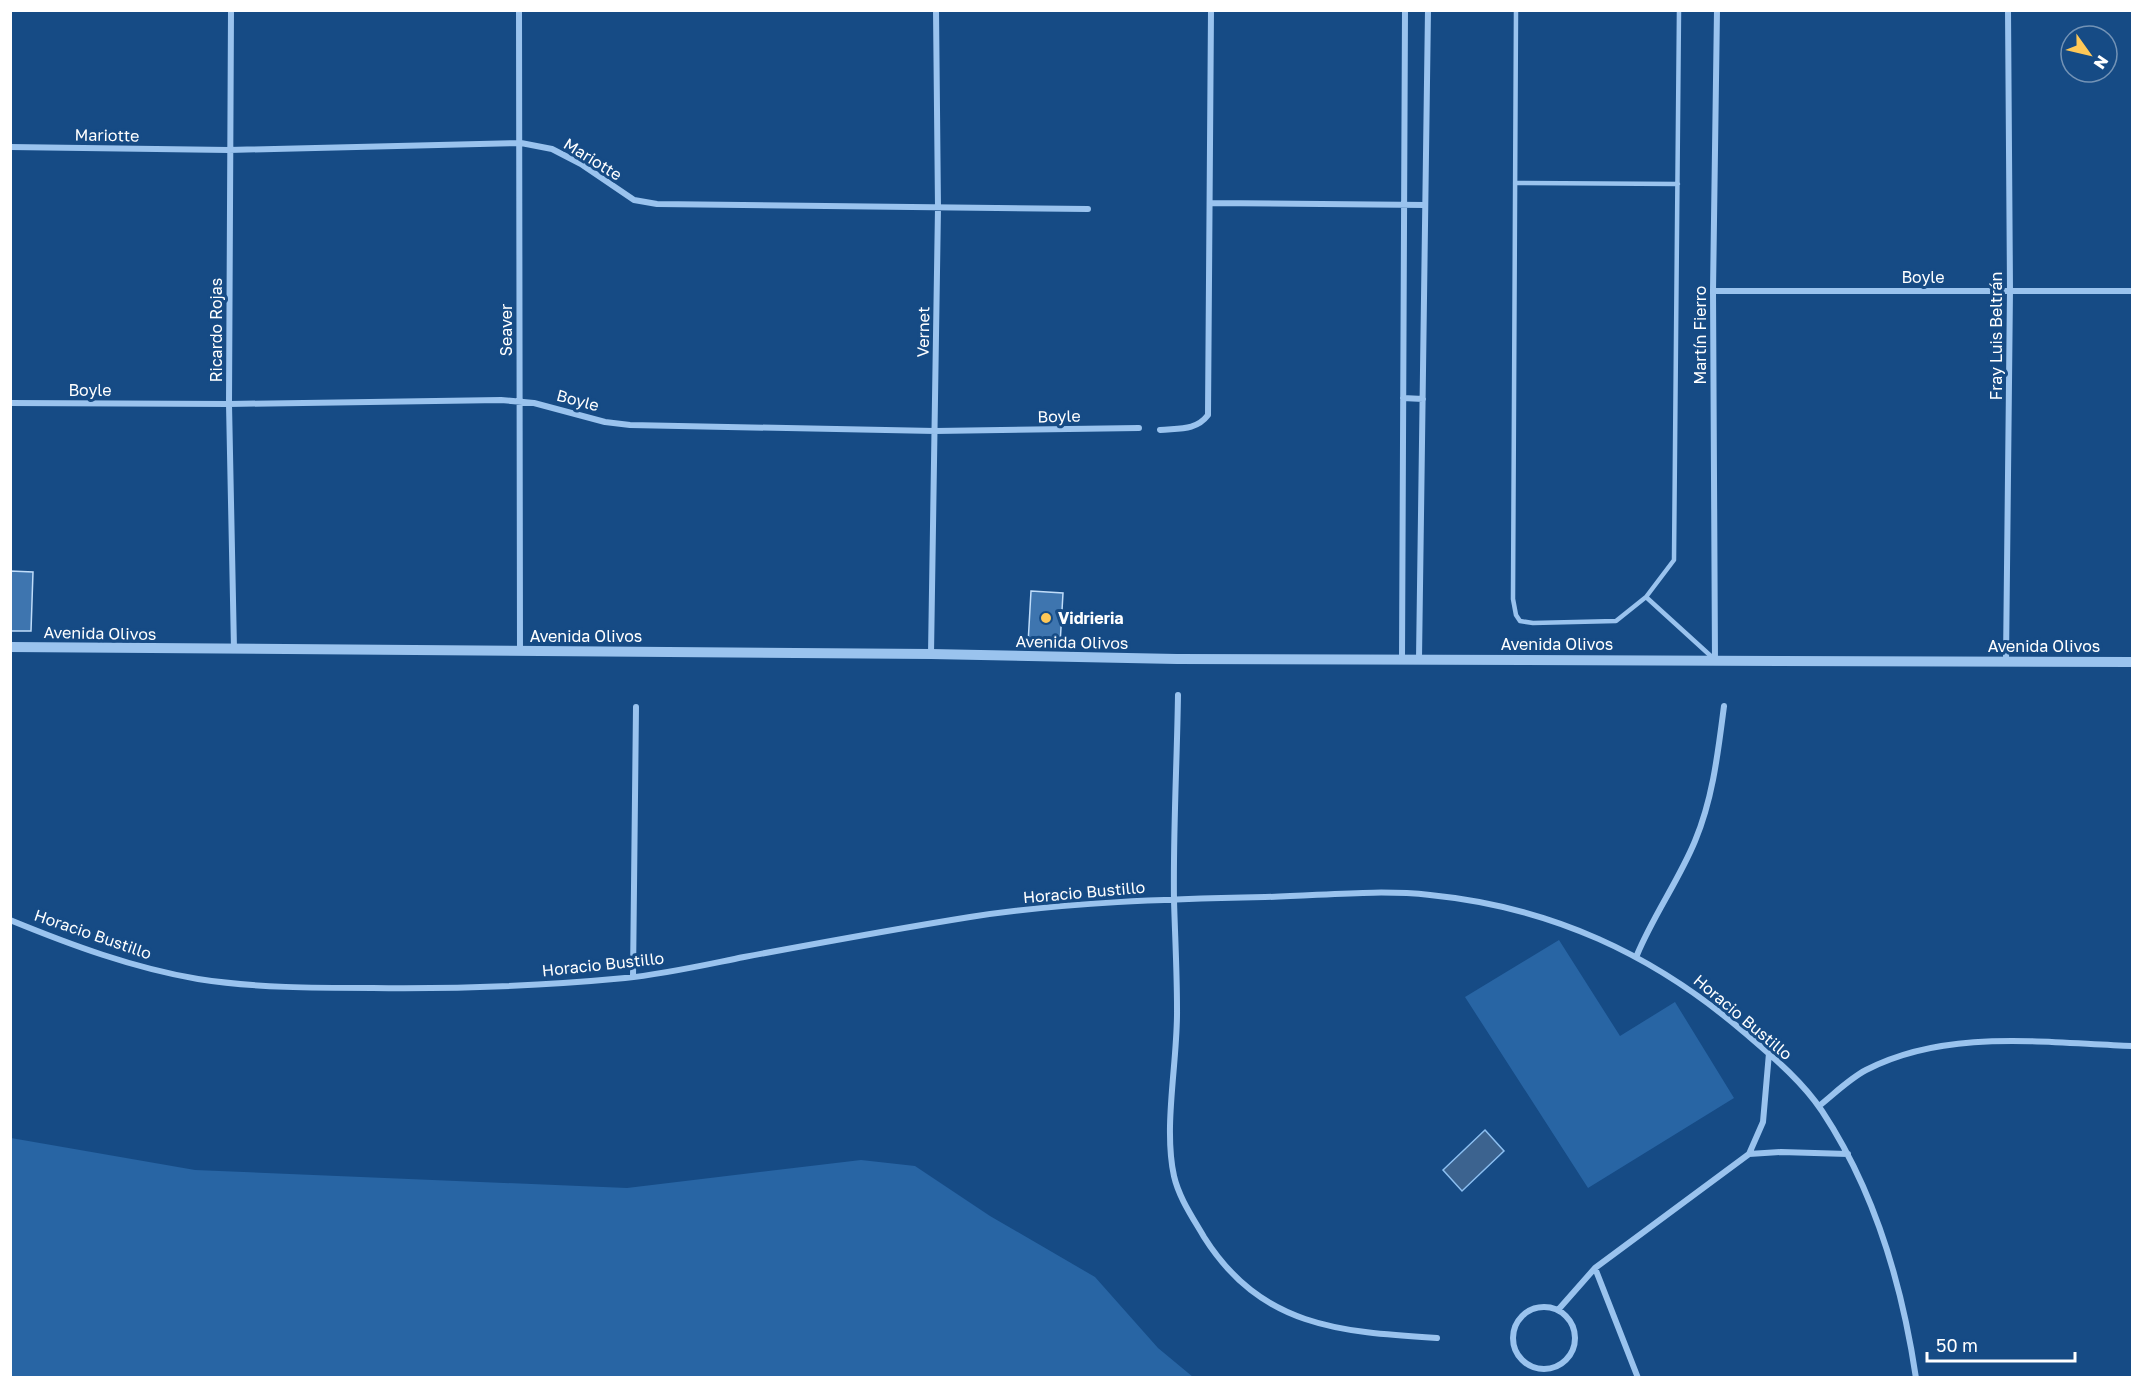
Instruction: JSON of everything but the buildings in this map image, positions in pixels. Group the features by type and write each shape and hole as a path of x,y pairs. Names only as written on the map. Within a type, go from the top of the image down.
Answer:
{"street":[{"name":"Ricardo Rojas","path":"231,10 230,404 234,650"},
{"name":"Seaver","path":"519,10 520,651"},
{"name":"Vernet","path":"931,654 938,208 936,10"},
{"path":"1160,430 1191,428 1202,422 1208,415 1211,10"},
{"path":"1402,659 1405,10"},
{"path":"1419,659 1428,10"},
{"name":"Martín Fierro","path":"1715,660 1713,291 1716,10"},
{"name":"Fray Luis Beltrán","path":"2006,661 2010,290 2008,10"},
{"name":"Mariotte","path":"10,147 229,150 521,143 552,149 581,164 634,200 657,204 1088,209"},
{"path":"1210,203 1425,205"},
{"name":"Boyle","path":"1713,291 2133,291"},
{"path":"1403,398 1423,399"},
{"name":"Boyle","path":"10,403 519,402 534,403 605,422 630,425 935,431 1139,428"},
{"name":"Avenida Olivos","path":"10,647 1402,659 2133,662"},
{"path":"1178,696 1174,898 1177,1011 1171,1145 1174,1177 1189,1212 1225,1267 1246,1289 1275,1307 1339,1329 1371,1334 1437,1338"},
{"path":"1637,955 1647,929 1694,843 1706,811 1724,706"},
{"path":"633,977 636,707"},
{"name":"Horacio Bustillo","path":"10,920 125,962 196,978 257,986 442,988 542,985 633,977 972,917 1057,907 1174,898 1270,897 1357,892 1427,894 1523,911 1580,930 1637,955 1709,1003 1769,1053 1819,1106 1848,1154 1868,1194 1892,1265 1910,1336 1916,1377"},
{"path":"1819,1106 1864,1071 1888,1060 1959,1044 1991,1041 2133,1046"},
{"path":"1558,1310 1595,1268 1749,1154 1763,1122 1769,1053"},
{"path":"1749,1154 1780,1152 1848,1154"},
{"path":"1595,1268 1638,1377"},
{"path":"1546,1306 1558,1310 1574,1327 1575,1339 1572,1351 1565,1361 1554,1368 1542,1369 1530,1366 1521,1359 1514,1348 1512,1336 1516,1324 1533,1308 1546,1306"}],"lane":[{"path":"1516,10 1513,599 1516,615 1520,621 1533,623 1616,621 1646,597 1668,570 1675,551 1679,10"},
{"path":"1515,183 1678,184"},
{"path":"1646,597 1715,660"}],"shaded area":[{"path":"1559,940 1620,1036 1675,1002 1734,1098 1588,1188 1465,997"},
{"path":"1485,1130 1504,1151 1462,1191 1443,1170"},
{"path":"11,1138 195,1170 627,1188 861,1160 915,1166 990,1216 1095,1277 1158,1348 1193,1377 11,1377"}],"place":[{"name":"Vidrieria","path":"1046,618"}]}
